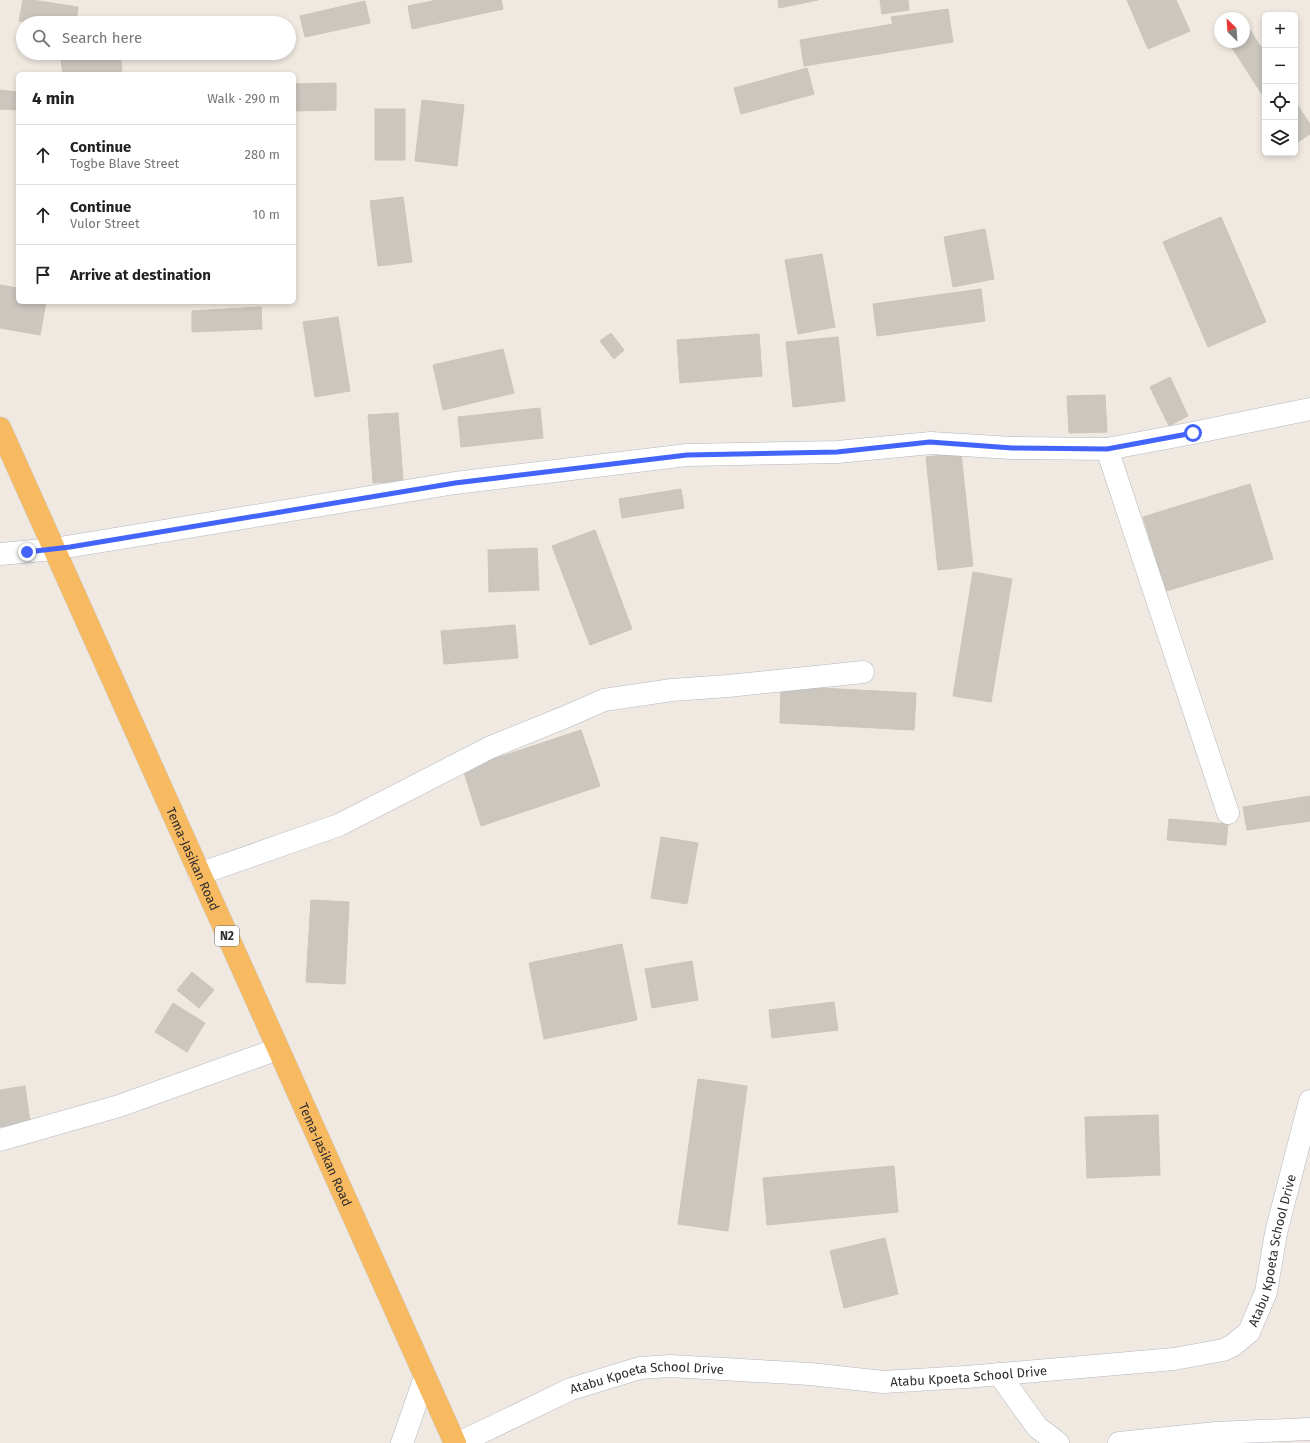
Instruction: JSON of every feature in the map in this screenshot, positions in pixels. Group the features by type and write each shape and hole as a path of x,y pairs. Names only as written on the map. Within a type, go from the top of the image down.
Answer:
{"highway":[{"name":"Tema-Jasikan Road","path":"0,428 455,1443"}],"street":[{"path":"0,554 54,549 455,483 687,455 837,452 930,442 1012,448 1107,449 1310,409"},
{"path":"1107,449 1228,813"},
{"path":"199,874 339,825 491,746 563,718 604,700 672,690 728,686 863,672"},
{"path":"0,1140 119,1106 278,1049"},
{"name":"Atabu Kpoeta School Drive","path":"459,1443 571,1389 640,1368 670,1366 810,1374 883,1382 1174,1359 1223,1350 1232,1346 1249,1332 1266,1292 1276,1233 1310,1101"},
{"path":"999,1374 1037,1427 1058,1443"},
{"path":"402,1443 425,1378"},
{"path":"1120,1443 1216,1433 1310,1429"}],"building":[{"path":"23,0 78,7 77,16 20,16"},
{"path":"437,0 501,0 503,9 412,29 408,6"},
{"path":"778,0 818,0 779,8"},
{"path":"880,0 908,0 909,10 882,14"},
{"path":"1127,0 1176,0 1190,31 1148,49"},
{"path":"365,1 370,23 305,37 300,16"},
{"path":"948,9 953,42 804,66 800,40 893,24 891,17"},
{"path":"1250,30 1262,48 1262,94 1232,48 1250,48"},
{"path":"61,60 121,60 122,71 112,72 63,72"},
{"path":"807,68 814,94 741,114 734,88"},
{"path":"336,83 336,110 296,111 296,84"},
{"path":"0,90 16,92 16,110 0,109"},
{"path":"422,100 464,105 457,166 415,161"},
{"path":"1298,106 1310,124 1310,134 1298,142"},
{"path":"375,109 405,109 405,160 375,160"},
{"path":"403,197 412,262 378,266 370,201"},
{"path":"1221,217 1266,322 1208,347 1163,242"},
{"path":"985,229 994,279 953,287 944,237"},
{"path":"822,254 835,327 798,334 785,260"},
{"path":"0,285 16,288 16,304 46,304 40,335 0,328"},
{"path":"981,289 985,321 877,336 873,304"},
{"path":"261,307 262,329 192,332 192,311"},
{"path":"338,317 350,391 315,397 303,322"},
{"path":"611,333 624,350 614,359 600,341"},
{"path":"759,334 762,376 680,383 677,340"},
{"path":"838,337 845,401 793,407 786,342"},
{"path":"503,349 514,393 443,410 433,365"},
{"path":"1170,377 1188,416 1169,426 1150,387"},
{"path":"1105,395 1107,432 1069,433 1067,396"},
{"path":"540,408 543,438 461,447 458,417"},
{"path":"398,413 403,481 373,483 368,415"},
{"path":"961,453 973,566 938,570 926,457"},
{"path":"1250,484 1273,559 1166,591 1143,517"},
{"path":"681,489 684,508 622,518 619,499"},
{"path":"595,530 632,629 590,645 552,546"},
{"path":"537,548 539,590 489,592 488,550"},
{"path":"973,572 1012,579 991,702 953,696"},
{"path":"515,625 518,658 444,664 441,631"},
{"path":"781,686 916,693 914,730 780,723"},
{"path":"581,730 600,786 481,826 463,769"},
{"path":"1310,796 1310,821 1247,830 1243,807"},
{"path":"1169,819 1228,824 1226,845 1167,840"},
{"path":"661,837 698,843 687,904 651,898"},
{"path":"311,900 349,902 345,984 306,982"},
{"path":"622,944 637,1020 544,1039 529,963"},
{"path":"692,961 698,1000 652,1008 645,969"},
{"path":"192,972 214,990 199,1008 177,990"},
{"path":"834,1002 838,1030 772,1038 769,1010"},
{"path":"173,1003 205,1023 187,1052 155,1032"},
{"path":"698,1079 747,1086 728,1231 678,1224"},
{"path":"25,1086 30,1122 0,1127 0,1090"},
{"path":"1158,1115 1160,1175 1087,1178 1085,1117"},
{"path":"894,1166 898,1212 767,1225 763,1178"},
{"path":"885,1238 898,1294 844,1308 830,1251"}],"route":[{"path":"27,552 70,547 455,483 687,455 837,452 930,442 1012,448 1107,449 1193,433"}]}
